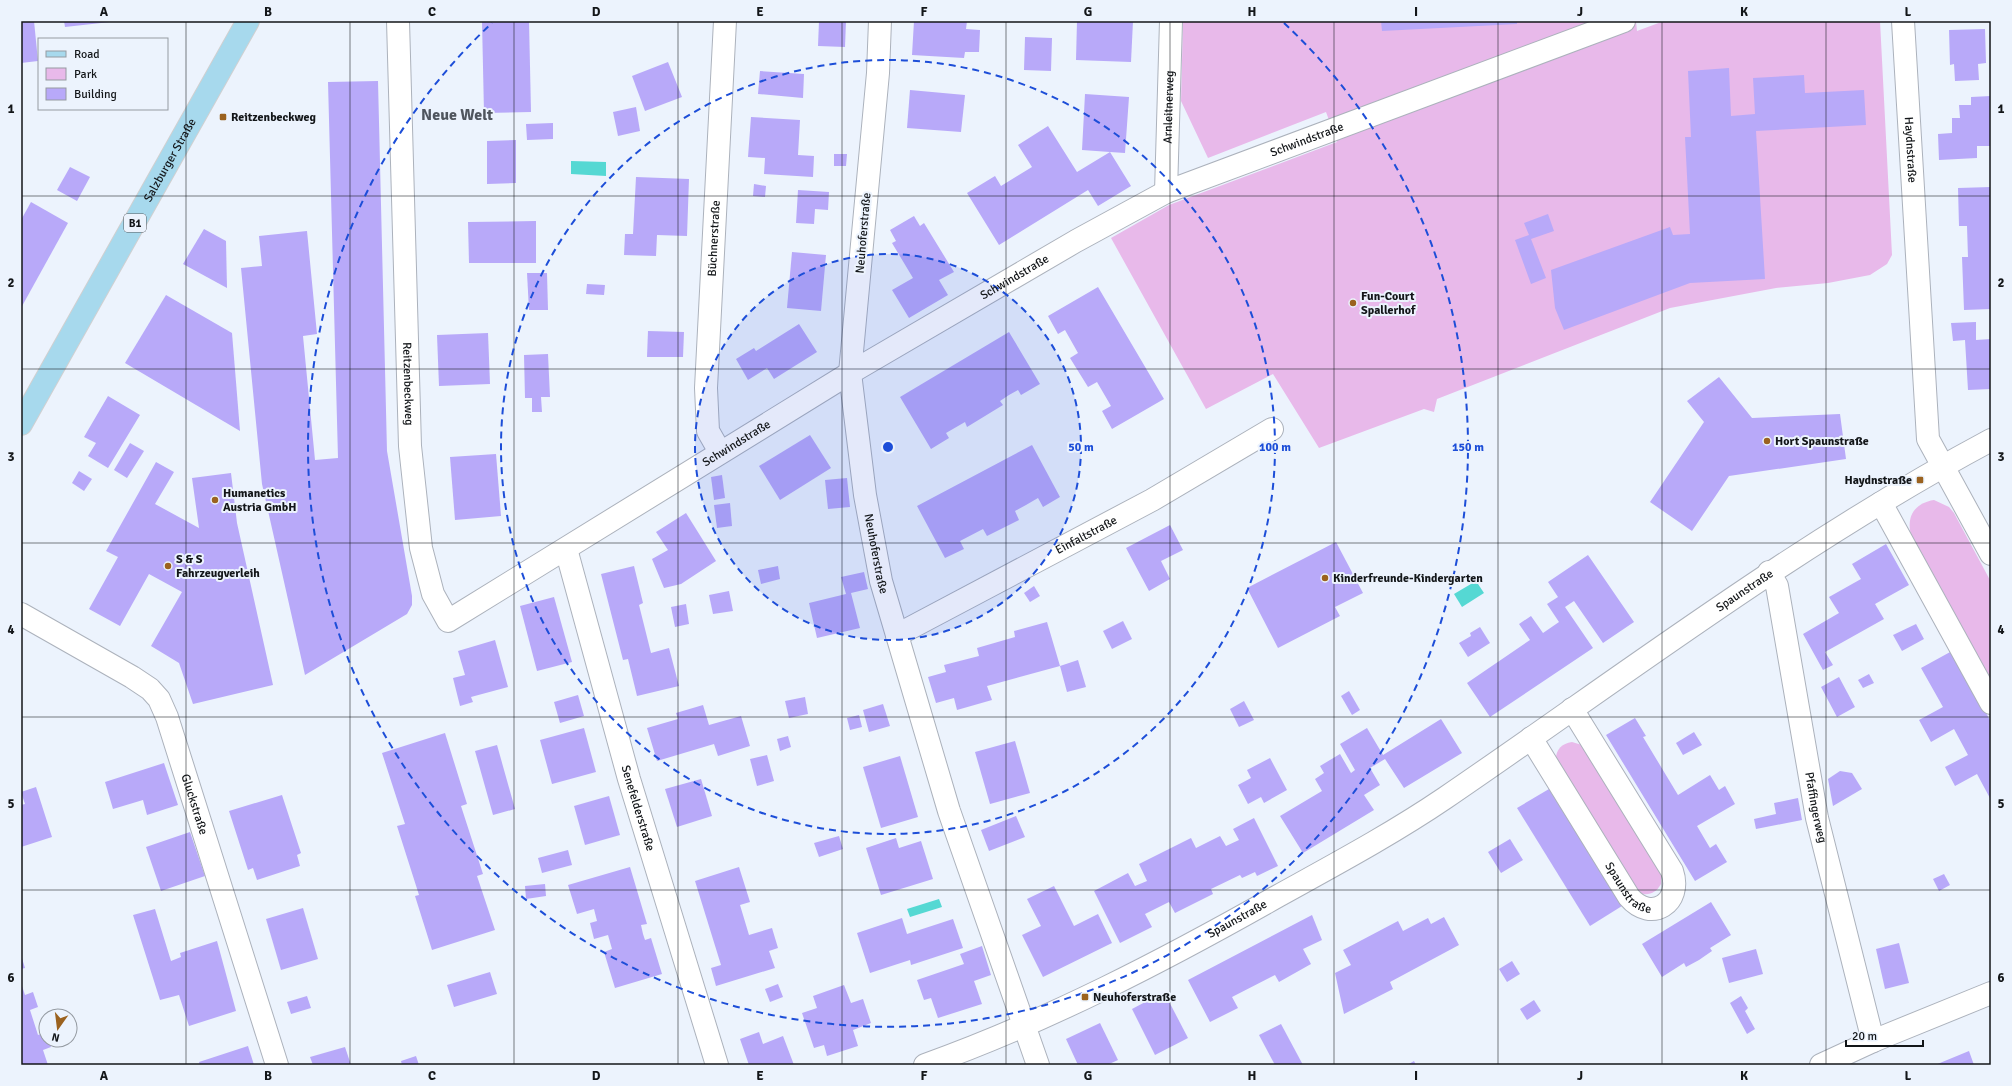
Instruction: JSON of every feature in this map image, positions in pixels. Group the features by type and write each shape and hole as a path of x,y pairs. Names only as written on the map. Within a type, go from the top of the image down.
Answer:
{"main road":[{"name":"Salzburger Straße","path":"21,424 248,21"}],"street":[{"name":"Reitzenbeckweg","path":"398,21 410,446 421,548 433,594 448,621"},
{"name":"Büchnerstraße","path":"720,452 708,431 706,388 725,21"},
{"name":"Neuhoferstraße","path":"880,21 878,73 850,373 865,495 880,581 896,636 951,816 1023,1026 1038,1065"},
{"name":"Arnleitnerweg","path":"1166,192 1171,21"},
{"name":"Schwindstraße","path":"448,621 850,373 1076,241 1166,192 1624,21"},
{"name":"Haydnstraße","path":"1903,21 1928,439 1942,466"},
{"name":"Einfaltstraße","path":"896,636 1152,500 1272,429"},
{"name":"Spaunstraße","path":"925,1065 974,1047 1023,1026 1125,978 1342,860 1442,800 1769,572 1942,466 1991,440"},
{"path":"1942,466 1991,554"},
{"path":"1881,503 1991,703"},
{"name":"Senefelderstraße","path":"566,549 629,779 717,1065"},
{"name":"Pfaffingerweg","path":"1769,572 1777,586 1817,818 1874,1041"},
{"name":"Gluckstraße","path":"21,614 132,677 150,690 159,699 167,717 277,1065"},
{"name":"Spaunstraße","path":"1531,738 1629,897 1635,904 1642,908 1651,910 1660,908 1667,903 1676,888 1672,871 1572,709"},
{"path":"1821,1065 1874,1041 1991,993"}],"green space":[{"path":"1183,21 1636,21 1637,31 1664,21 1880,21 1892,255 1887,264 1870,275 1828,283 1776,288 1670,308 1437,399 1434,412 1424,409 1319,448 1273,374 1206,409 1111,238 1169,205 1337,142 1326,112 1208,158 1181,101"},
{"path":"1934,500 1949,507 1954,513 1991,582 1991,679 1911,535 1911,516 1917,507"},
{"path":"1572,742 1582,745 1661,873 1661,884 1654,892 1649,894 1638,893 1556,762 1557,754 1560,748 1565,744"}],"shaded area":[{"path":"571,161 606,162 606,176 571,174"},
{"path":"1476,581 1484,593 1462,607 1454,594"},
{"path":"939,899 942,907 910,917 907,909"}],"building":[{"path":"21,21 34,21 38,61 21,63"},
{"path":"64,21 110,21 110,22 65,27"},
{"path":"482,21 529,21 531,112 484,113"},
{"path":"819,21 846,21 845,47 818,46"},
{"path":"914,21 967,21 966,29 980,30 979,52 965,52 964,58 912,55"},
{"path":"1077,21 1133,21 1131,62 1076,60"},
{"path":"1381,21 1517,21 1517,24 1382,31"},
{"path":"1985,29 1986,63 1978,64 1979,80 1955,81 1954,64 1950,65 1949,30"},
{"path":"1025,37 1052,38 1051,71 1024,70"},
{"path":"668,62 682,97 645,111 632,76"},
{"path":"1729,68 1731,116 1755,114 1753,78 1804,75 1805,93 1864,90 1866,125 1756,131 1765,279 1690,283 1564,330 1555,308 1551,270 1670,227 1673,235 1690,234 1685,137 1691,137 1688,71"},
{"path":"760,71 804,74 803,98 758,94"},
{"path":"378,81 387,451 412,596 412,605 407,614 305,675 262,484 241,268 262,266 259,236 307,231 317,334 303,336 315,460 338,458 328,82"},
{"path":"910,90 965,95 961,132 907,128"},
{"path":"1085,94 1129,97 1125,153 1082,150"},
{"path":"1991,96 1991,146 1977,146 1977,158 1939,160 1938,134 1952,133 1952,118 1960,118 1959,105 1971,105 1971,97"},
{"path":"636,107 640,131 618,136 613,112"},
{"path":"751,117 800,120 798,155 814,156 813,177 764,174 765,158 748,157"},
{"path":"553,123 553,139 527,140 526,124"},
{"path":"1048,126 1077,172 1110,152 1131,186 1098,206 1088,190 999,245 967,193 995,176 1001,186 1032,167 1018,145"},
{"path":"516,140 516,183 487,184 487,141"},
{"path":"834,154 847,154 846,166 834,166"},
{"path":"70,167 90,177 77,201 57,190"},
{"path":"636,177 689,179 687,236 657,235 656,256 624,255 625,234 633,234"},
{"path":"754,184 766,186 765,197 753,196"},
{"path":"1991,187 1991,309 1964,310 1962,257 1968,257 1967,226 1959,226 1958,188"},
{"path":"798,190 829,192 828,210 815,209 814,224 796,223"},
{"path":"31,202 68,223 21,308 21,220"},
{"path":"1548,214 1554,231 1531,239 1546,278 1531,284 1515,240 1529,235 1524,223"},
{"path":"914,216 920,226 924,223 954,272 939,280 948,295 909,318 892,290 913,278 892,243 896,241 890,230"},
{"path":"536,221 536,263 469,263 468,222"},
{"path":"204,229 226,241 227,288 183,264"},
{"path":"792,252 826,255 821,311 787,308"},
{"path":"527,273 547,273 548,310 529,310"},
{"path":"587,284 605,285 604,295 586,294"},
{"path":"1098,287 1164,399 1112,429 1102,411 1111,406 1097,382 1088,387 1070,358 1078,353 1065,330 1058,334 1048,316"},
{"path":"166,295 232,333 240,431 125,363"},
{"path":"1976,322 1976,340 1991,339 1991,389 1968,390 1965,340 1953,341 1951,323"},
{"path":"799,324 817,352 774,379 767,368 748,380 736,359 754,348 756,351"},
{"path":"648,331 684,332 683,357 647,357"},
{"path":"1009,332 1040,384 1021,395 1018,390 1009,395 1000,401 1003,405 967,427 965,422 946,433 949,438 931,449 900,397"},
{"path":"488,333 490,384 439,386 437,335"},
{"path":"548,354 550,397 541,397 542,412 532,412 532,398 525,398 524,355"},
{"name":"Hort Spaunstraße","path":"1719,377 1752,418 1840,414 1846,459 1729,476 1692,531 1650,502 1704,422 1687,401"},
{"path":"108,396 140,415 108,468 88,456 96,443 84,437"},
{"path":"810,435 831,468 780,500 759,466"},
{"path":"130,443 144,451 127,478 114,470"},
{"path":"1032,445 1060,497 1043,507 1038,498 1015,511 1019,520 987,536 983,529 960,541 964,549 945,558 917,506"},
{"path":"496,454 501,516 455,520 450,457"},
{"path":"156,462 174,472 155,504 199,528 192,478 231,473 237,523 273,685 193,704 179,663 151,646 182,592 149,574 120,626 89,609 118,557 106,551"},
{"path":"79,471 92,479 84,491 72,483"},
{"path":"722,475 725,498 714,500 711,477"},
{"path":"847,478 850,507 828,509 825,480"},
{"path":"730,503 732,526 717,528 714,505"},
{"path":"686,513 716,561 681,584 664,588 652,559 668,550 656,532"},
{"path":"1170,525 1183,550 1161,561 1170,579 1149,591 1126,548"},
{"path":"1336,542 1363,593 1335,607 1340,616 1278,648 1247,588"},
{"path":"1886,544 1909,585 1875,604 1884,619 1825,652 1833,665 1823,670 1803,634 1839,613 1829,597 1861,579 1852,564"},
{"path":"1588,555 1634,622 1603,643 1574,601 1565,607 1593,648 1490,717 1467,683 1530,640 1519,624 1531,616 1543,633 1559,622 1547,604 1558,597 1548,582"},
{"path":"634,566 643,603 639,605 651,653 669,648 679,686 637,696 628,659 623,660 601,574"},
{"path":"778,566 780,579 761,584 758,570"},
{"path":"864,572 868,589 851,593 860,628 817,638 809,603 846,594 841,577"},
{"path":"1034,586 1040,596 1030,602 1024,593"},
{"path":"729,591 733,611 713,614 709,595"},
{"path":"554,597 572,662 537,671 520,606"},
{"path":"686,604 689,624 675,627 671,607"},
{"path":"1123,621 1132,639 1112,649 1103,631"},
{"path":"1047,622 1060,666 987,686 992,700 957,710 954,698 936,703 928,677 946,672 944,665 979,656 977,648 1015,637 1014,631"},
{"path":"1916,624 1924,639 1902,651 1893,635"},
{"path":"1480,627 1490,643 1468,657 1459,643 1471,636 1470,633"},
{"path":"495,640 508,687 471,697 473,702 460,706 453,678 465,675 458,651"},
{"path":"1952,651 1991,722 1991,800 1977,774 1955,786 1945,767 1968,755 1954,729 1931,742 1919,720 1943,707 1921,668"},
{"path":"1078,660 1086,687 1067,692 1060,666"},
{"path":"1869,674 1874,683 1863,688 1858,680"},
{"path":"1839,677 1855,707 1837,717 1821,687"},
{"path":"1349,691 1360,710 1352,715 1341,696"},
{"path":"578,695 584,716 560,723 554,702"},
{"path":"805,697 808,714 789,718 785,701"},
{"path":"1244,701 1254,720 1239,727 1230,709"},
{"path":"883,704 890,726 869,732 863,710"},
{"path":"703,705 709,725 741,716 750,746 718,756 714,744 657,761 647,728 678,719 676,713"},
{"path":"859,715 862,727 850,730 847,718"},
{"path":"1635,718 1646,736 1643,737 1678,795 1710,775 1719,790 1725,786 1735,804 1697,826 1710,848 1716,844 1727,862 1695,881 1606,735"},
{"path":"1441,719 1462,753 1404,788 1385,759 1370,768 1380,785 1364,795 1374,810 1303,853 1280,816 1322,791 1315,779 1324,773 1320,766 1340,754 1351,773 1355,770 1340,744 1367,728 1383,755"},
{"path":"584,728 596,772 552,784 540,740"},
{"path":"1694,732 1702,745 1683,755 1676,743"},
{"path":"445,733 467,804 461,806 483,874 477,876 495,930 432,950 415,896 419,895 397,826 405,824 382,753"},
{"path":"788,736 791,747 780,751 777,739"},
{"path":"1015,741 1030,793 990,804 975,752"},
{"path":"497,745 515,809 493,815 475,751"},
{"path":"767,755 774,781 757,786 750,759"},
{"path":"900,756 918,817 881,828 863,767"},
{"path":"1270,758 1287,790 1264,803 1261,797 1248,804 1238,785 1251,778 1247,770"},
{"path":"164,763 178,805 147,815 143,800 113,809 105,782"},
{"path":"1840,771 1852,773 1862,789 1833,806 1828,779"},
{"path":"701,779 712,816 677,827 665,789"},
{"path":"36,787 52,837 21,847 21,805 25,804 21,792"},
{"path":"1549,789 1622,906 1590,926 1517,808"},
{"path":"282,795 301,853 297,855 300,866 257,880 253,868 248,870 229,811"},
{"path":"609,796 620,835 585,845 574,806"},
{"path":"1798,798 1802,820 1756,829 1754,819 1776,814 1774,803"},
{"path":"1016,816 1025,837 989,851 981,830"},
{"path":"1254,818 1278,866 1257,876 1255,872 1242,878 1240,875 1211,889 1213,894 1175,913 1169,902 1145,914 1152,927 1120,943 1094,891 1128,873 1135,886 1147,881 1139,864 1191,838 1196,848 1220,836 1226,846 1239,840 1233,829"},
{"path":"190,832 205,876 161,891 146,847"},
{"path":"839,836 843,849 819,857 814,843"},
{"path":"896,838 899,848 921,841 933,879 881,895 866,848"},
{"path":"1510,839 1523,860 1501,873 1488,852"},
{"path":"568,850 572,865 542,873 538,858"},
{"path":"630,867 647,924 641,925 643,934 645,940 651,938 662,974 615,988 604,952 612,949 608,935 594,939 590,923 597,921 594,909 577,914 568,885"},
{"path":"739,867 750,902 740,905 749,935 772,928 778,948 769,951 775,968 716,986 711,968 721,965 695,881"},
{"path":"1944,874 1950,885 1939,891 1933,879"},
{"path":"545,884 546,896 526,899 525,886"},
{"path":"1054,886 1074,926 1098,914 1112,943 1043,977 1022,935 1041,926 1027,899"},
{"path":"1711,902 1731,935 1710,948 1712,951 1699,960 1686,967 1684,963 1662,977 1642,944"},
{"path":"303,908 318,959 281,970 266,919"},
{"path":"155,909 171,961 181,957 180,953 217,941 236,1011 189,1026 179,995 160,1000 133,915"},
{"path":"1312,915 1322,940 1303,949 1311,964 1279,982 1275,975 1232,997 1238,1008 1210,1022 1188,980"},
{"path":"1444,917 1459,945 1390,982 1393,989 1344,1014 1335,973 1351,965 1343,950 1398,921 1403,931 1428,918 1431,924"},
{"path":"902,918 907,934 953,919 963,948 911,965 910,960 870,973 857,933"},
{"path":"1899,943 1909,983 1885,989 1876,949"},
{"path":"982,946 991,975 974,981 982,1004 938,1018 931,998 924,1000 917,980 964,964 960,954"},
{"path":"1756,949 1763,974 1729,983 1722,958"},
{"path":"21,955 25,968 21,969"},
{"path":"1512,961 1520,974 1507,982 1499,969"},
{"path":"490,972 497,994 454,1007 447,985"},
{"path":"21,983 25,995 33,992 38,1007 30,1010 38,1035 38,1048 48,1048 43,1050 48,1065 21,1065"},
{"path":"778,984 783,997 770,1002 765,989"},
{"path":"844,985 851,1003 863,999 871,1023 853,1030 858,1046 827,1056 824,1045 814,1048 802,1013 817,1008 813,996"},
{"path":"1164,992 1188,1038 1155,1055 1132,1009"},
{"path":"307,996 311,1008 291,1014 287,1002"},
{"path":"1741,996 1748,1008 1745,1011 1755,1029 1747,1034 1730,1003"},
{"path":"1534,1000 1541,1011 1527,1020 1520,1009"},
{"path":"1100,1023 1118,1060 1107,1065 1078,1065 1066,1039"},
{"path":"1281,1024 1303,1065 1275,1065 1259,1035"},
{"path":"759,1032 763,1044 783,1036 794,1065 749,1065 740,1039"},
{"path":"248,1046 254,1065 200,1065 199,1062"},
{"path":"345,1047 351,1065 313,1065 310,1057"},
{"path":"1969,1051 1974,1065 1935,1065"},
{"path":"416,1056 419,1065 402,1065 401,1061"},
{"path":"1414,1061 1416,1065 1407,1065"}],"place":[{"name":"Reitzenbeckweg","path":"223,117"},
{"name":"Fun-Court Spallerhof","path":"1353,303"},
{"name":"Hort Spaunstraße","path":"1767,441"},
{"name":"Haydnstraße","path":"1920,480"},
{"name":"Humanetics Austria GmbH","path":"215,500"},
{"name":"S & S Fahrzeugverleih","path":"168,566"},
{"name":"Kinderfreunde-Kindergarten","path":"1325,578"},
{"name":"Neuhoferstraße","path":"1085,997"}],"district":[{"name":"Neue Welt","path":"457,114"}]}
